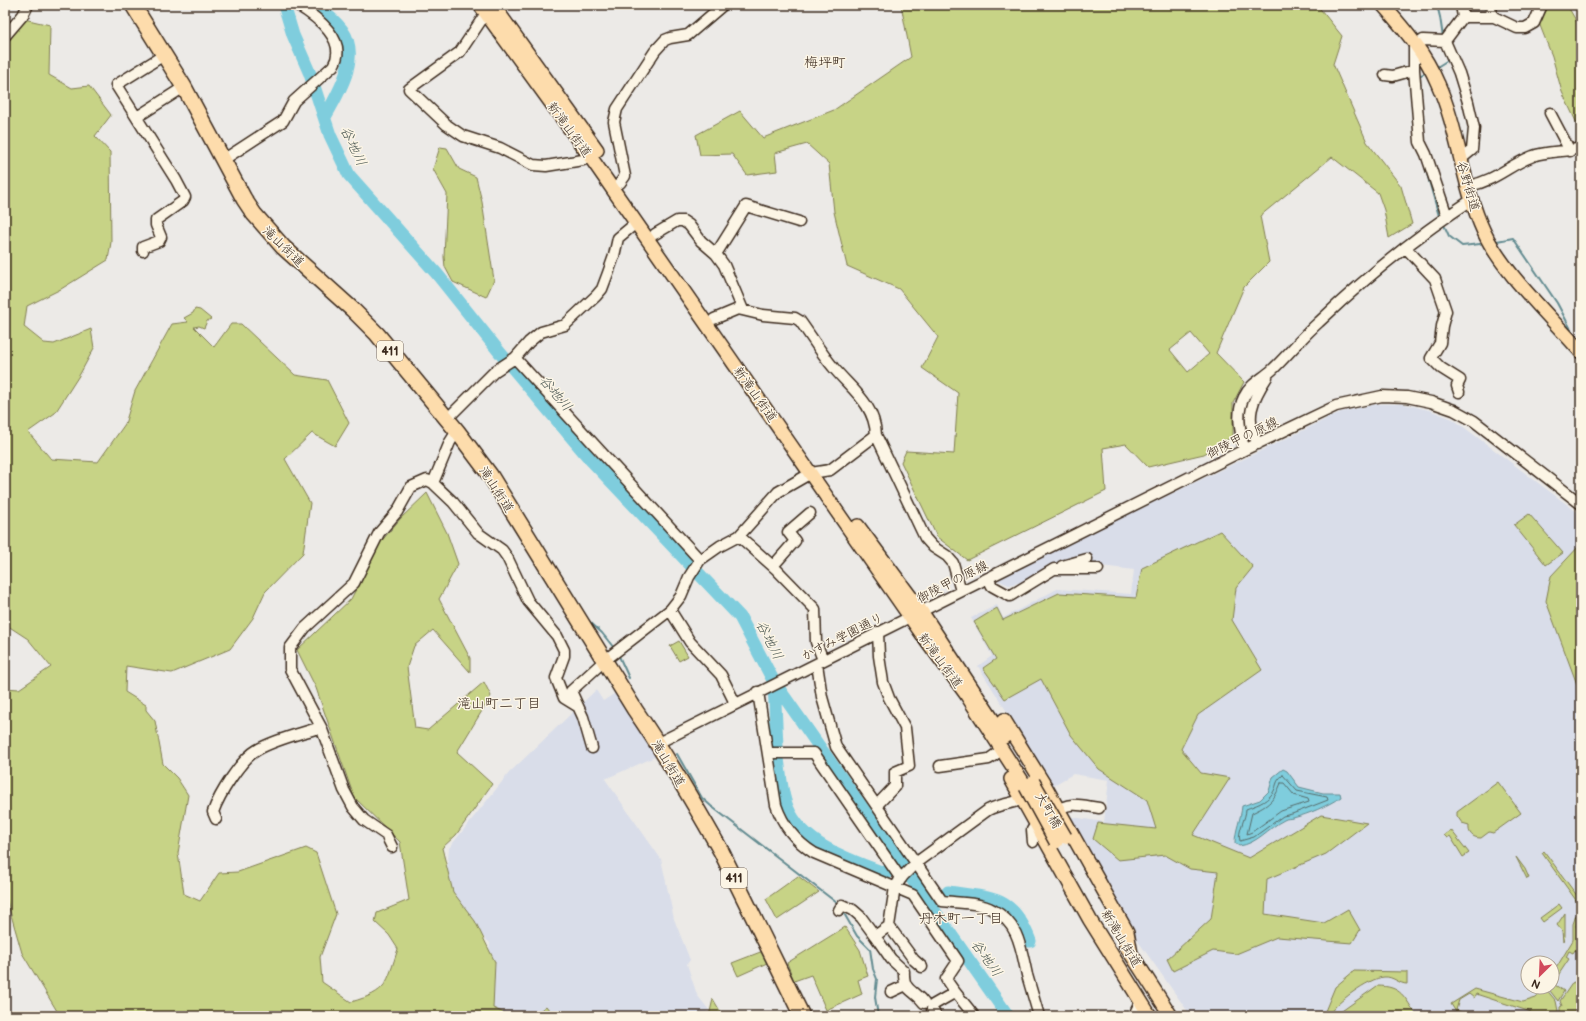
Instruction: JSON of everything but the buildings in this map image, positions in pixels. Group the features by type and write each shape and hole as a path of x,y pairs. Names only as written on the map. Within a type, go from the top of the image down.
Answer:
{"highway":[{"name":"滝山街道","path":"133,5 184,87 244,199 262,225 283,247 366,322 458,431 490,475 604,661 658,743 721,851 802,1016"}],"main road":[{"name":"谷野街道","path":"1383,5 1417,45 1438,84 1479,221 1497,255 1581,352"},
{"name":"新滝山街道","path":"486,8 620,183 655,234 674,270 916,614 945,657 966,694 1032,789"},
{"name":"新滝山街道","path":"486,8 636,223 714,319 816,472"},
{"path":"945,657 945,679 996,754 1032,789 1058,809 1126,932 1131,954"},
{"path":"945,657 976,678 1032,789 1036,822 1090,920 1144,1012"},
{"name":"大町橋","path":"1032,789 1060,840"},
{"name":"新滝山街道","path":"1060,840 1171,1016"},
{"name":"新滝山街道","path":"1060,840 1086,898 1160,1016"},
{"path":"1141,970 1165,993 1181,1016"}],"street":[{"path":"5,36 23,15 28,5"},
{"path":"620,183 625,176 614,122 617,109 655,51 665,40 688,35 723,5"},
{"path":"1445,41 1463,17 1461,5"},
{"path":"1491,5 1492,17"},
{"path":"1463,17 1492,17 1517,28 1525,28 1534,23 1542,5"},
{"path":"223,160 283,121 294,101 333,66 337,59 338,50 335,40 327,29 307,10 294,6"},
{"path":"486,8 460,52 409,89 447,125 463,136 500,148 533,164 546,166 583,160 589,155"},
{"path":"1445,41 1423,40 1417,45 1414,48 1414,70 1424,150 1447,216"},
{"path":"1445,41 1459,73 1474,128 1472,150 1461,159"},
{"path":"143,251 143,247 159,240 161,237 156,226 156,220 183,201 185,197 116,85 164,55"},
{"path":"1385,75 1393,76 1414,70"},
{"path":"137,117 184,87"},
{"path":"1550,113 1570,151"},
{"path":"1258,444 1250,427 1250,416 1256,393 1272,371 1337,305 1447,216 1471,193 1533,156 1581,148"},
{"path":"716,254 746,206 799,222"},
{"path":"655,234 677,221 683,221 689,225 701,241 716,254 724,265 744,310"},
{"path":"447,419 497,369 514,359 529,342 541,332 565,325 596,296 602,289 614,256 618,238 636,223"},
{"path":"1406,248 1434,279 1446,311 1440,342 1431,358 1441,368 1460,380 1457,386 1459,392"},
{"path":"714,319 738,309 763,315 795,318 800,321 832,366 865,401 876,424 876,435 925,538 933,547 953,563 961,591"},
{"path":"514,359 699,561"},
{"path":"1244,450 1238,427 1239,412 1244,396 1250,386 1272,371"},
{"name":"御陵甲の原線","path":"916,614 1244,450 1336,406 1382,396 1407,397 1454,410 1474,421 1581,504"},
{"path":"433,483 450,442 458,431"},
{"path":"592,748 571,691 604,661 670,610 681,596 689,577 699,561 720,546 739,536 778,492 816,472 830,470 876,435"},
{"path":"392,847 386,835 364,820 353,808 344,790 322,727 290,668 290,648 305,628 354,583 379,533 398,512 411,487 427,480 433,483 453,502 478,533 502,550 507,556 528,601 557,636 564,650 564,656 556,678 564,698 578,707"},
{"path":"773,566 795,541 788,532 810,513"},
{"path":"739,536 773,566 815,609 816,642 820,662 822,697 836,747 942,902 973,905 992,909 1003,916 1011,924 1021,944 1039,1016"},
{"path":"988,578 992,586 1010,596 1054,569 1087,559"},
{"path":"1054,569 1098,569"},
{"path":"670,610 690,642 722,675 735,703"},
{"name":"かすみ学園通り","path":"760,691 916,614"},
{"path":"877,805 894,786 895,772 909,766 905,728 889,698 883,682 879,656 878,632"},
{"path":"658,743 760,691 776,805 780,817 791,833 802,845 833,862 912,895 960,964 946,979 954,993 965,1003 974,1016"},
{"path":"216,819 213,812 218,799 235,773 256,750 322,727"},
{"path":"768,752 814,753 902,878"},
{"path":"940,766 964,766 989,759 996,754"},
{"path":"922,967 914,960 889,926 894,887 915,864 988,810 1032,789"},
{"path":"1033,842 1032,830 1036,822 1058,809 1073,803 1099,808"},
{"path":"838,910 842,905 853,910 861,917 891,960 904,971 903,981 912,993 918,995 924,1003"},
{"path":"875,936 889,926"},
{"path":"891,992 906,985"},
{"path":"936,1016 932,1009 932,1005 954,993"}],"shaded area":[{"path":"1378,404 1404,404 1429,410 1453,419 1581,515 1581,1016 1191,1016 1133,934 1066,816 1104,822 1109,780 1073,774 1052,786 1030,748 978,666 992,656 971,618 997,605 1003,618 1057,589 1131,594 1134,570 1093,565 1009,585 995,579 1341,412"},
{"path":"596,690 603,701 617,692 657,756 605,779 661,859 674,919 690,960 687,964 697,995 709,1010 699,1016 499,1016 487,1010 485,990 490,943 454,911 445,897 449,848 509,773"}],"green space":[{"path":"901,5 1317,5 1342,36 1333,64 1367,142 1401,186 1412,224 1389,238 1384,210 1378,193 1332,157 1260,216 1269,262 1244,287 1216,353 1244,382 1233,403 1233,436 1204,454 1148,467 1126,444 1103,448 1106,491 967,560 937,537 901,462 906,451 954,454 958,393 922,368 938,337 899,289 847,266 834,212 829,164 807,144 775,153 777,171 747,175 732,154 700,155 696,135 740,111 763,138 834,110 911,57","holes":["1191,333 1209,354 1188,372 1170,350"]},
{"path":"1549,5 1567,5 1581,29 1581,132 1562,92 1552,56 1539,23"},
{"path":"24,19 50,25 49,75 72,88 89,86 111,115 95,136 110,152 111,242 108,260 61,289 27,306 24,327 44,343 54,344 91,329 94,348 80,374 55,413 28,432 51,459 98,462 125,424 135,391 172,324 188,322 184,318 193,313 195,309 200,310 211,319 207,321 204,328 199,326 194,327 214,347 231,324 241,324 295,375 327,380 349,423 335,446 312,433 285,459 310,503 303,553 265,592 253,618 230,649 172,673 126,666 125,692 146,705 146,710 155,721 163,764 177,778 188,795 178,853 184,894 200,901 219,873 238,872 306,848 316,853 336,914 320,957 322,982 351,1002 373,994 379,990 388,978 398,949 389,935 375,922 377,913 409,900 400,842 354,797 316,688 297,650 351,599 379,544 400,519 427,493 447,533 458,564 439,599 470,658 470,672 433,630 414,646 407,667 415,728 428,730 484,682 491,696 457,752 492,784 456,835 442,848 453,892 475,921 495,962 493,1008 511,1016 60,1016 22,953 5,894 5,688 19,689 51,667 28,639 5,624 5,39"},
{"path":"440,147 447,148 459,169 476,177 482,202 494,280 486,297 453,282 445,267 444,257 447,194 433,169"},
{"path":"1529,514 1563,553 1546,565 1514,525"},
{"path":"1220,531 1253,567 1236,588 1232,620 1262,670 1198,715 1181,749 1201,773 1230,778 1193,835 1249,858 1321,815 1367,823 1326,854 1267,879 1265,914 1324,923 1348,909 1360,930 1352,943 1277,937 1236,954 1213,951 1173,971 1167,959 1211,919 1218,872 1190,869 1165,855 1118,860 1093,839 1098,823 1156,829 1147,800 1099,769 1071,735 1041,679 1005,699 983,668 996,659 974,622 997,608 1003,620 1059,593 1136,598 1142,568"},
{"path":"1581,544 1581,695 1546,601 1551,576"},
{"path":"679,641 688,656 679,661 670,646"},
{"path":"1498,782 1521,813 1493,833 1489,832 1481,838 1475,837 1470,833 1469,825 1462,823 1457,816 1457,812"},
{"path":"1451,830 1469,853 1463,857 1450,836 1447,838 1444,835"},
{"path":"1544,851 1581,901 1578,903 1542,853"},
{"path":"1516,857 1525,869 1529,878 1527,879"},
{"path":"798,876 819,892 777,920 766,899"},
{"path":"1559,904 1562,908 1543,922 1540,918"},
{"path":"1565,913 1565,936 1563,942 1562,931 1557,925"},
{"path":"1576,915 1579,918 1576,926 1581,938 1581,954 1575,950 1573,953 1569,951 1566,957 1569,959 1560,972 1560,962 1573,940 1573,924"},
{"path":"845,927 860,950 868,976 858,980 862,994 826,1010 811,975 794,981 787,963"},
{"path":"763,951 767,963 738,976 732,963"},
{"path":"1354,971 1407,972 1407,984 1387,977 1378,978 1362,986 1345,998 1328,1016 1323,1016 1335,987"},
{"path":"1573,982 1581,983 1581,1007 1572,1016 1560,1016 1560,1007 1562,1006 1560,1001"},
{"path":"1377,986 1397,990 1402,994 1417,1016 1338,1016 1339,1013"},
{"path":"1560,988 1564,991 1558,1001 1553,995 1560,995"},
{"path":"1475,989 1523,1002 1536,998 1539,995 1551,995 1556,1001 1559,1016 1530,1016 1531,1012 1476,994 1474,998 1469,994 1459,1000 1456,1010 1461,1013 1456,1012 1451,1004"},
{"path":"713,999 723,1016 709,1016"},
{"path":"546,1006 554,1016 533,1016"}],"water":[{"path":"1283,769 1287,771 1299,787 1323,793 1340,793 1341,797 1312,812 1285,819 1257,839 1245,845 1239,846 1235,843 1235,838 1242,806 1260,800 1269,791 1273,777"}],"waterway":[{"name":"谷地川","path":"284,5 293,35 310,74 330,135 349,175 437,274 501,354 590,459 740,617 774,682 1008,1016"},
{"name":"谷地川","path":"314,5 339,26 347,40 349,51 349,63 342,86 325,117"},
{"path":"1437,5 1443,37"},
{"path":"1437,67 1448,60 1448,58"},
{"path":"1418,77 1426,72"},
{"path":"1425,167 1439,216"},
{"path":"1445,227 1449,236 1462,246 1480,244"},
{"path":"1497,241 1513,238 1557,303 1574,335"},
{"path":"590,622 602,633 614,648"},
{"path":"618,654 629,678"},
{"name":"谷地川","path":"774,682 777,746"},
{"path":"677,754 702,798 837,903"},
{"name":"谷地川","path":"778,759 785,801 792,816 801,829 826,848 841,856 886,874"},
{"name":"谷地川","path":"948,892 989,898 1008,907 1016,914 1030,941"},
{"path":"842,910 857,936 870,949 873,969 877,979 875,997 878,1016"}],"district":[{"name":"梅坪町","path":"825,62"},
{"name":"滝山町二丁目","path":"499,703"},
{"name":"丹木町一丁目","path":"961,918"}]}
